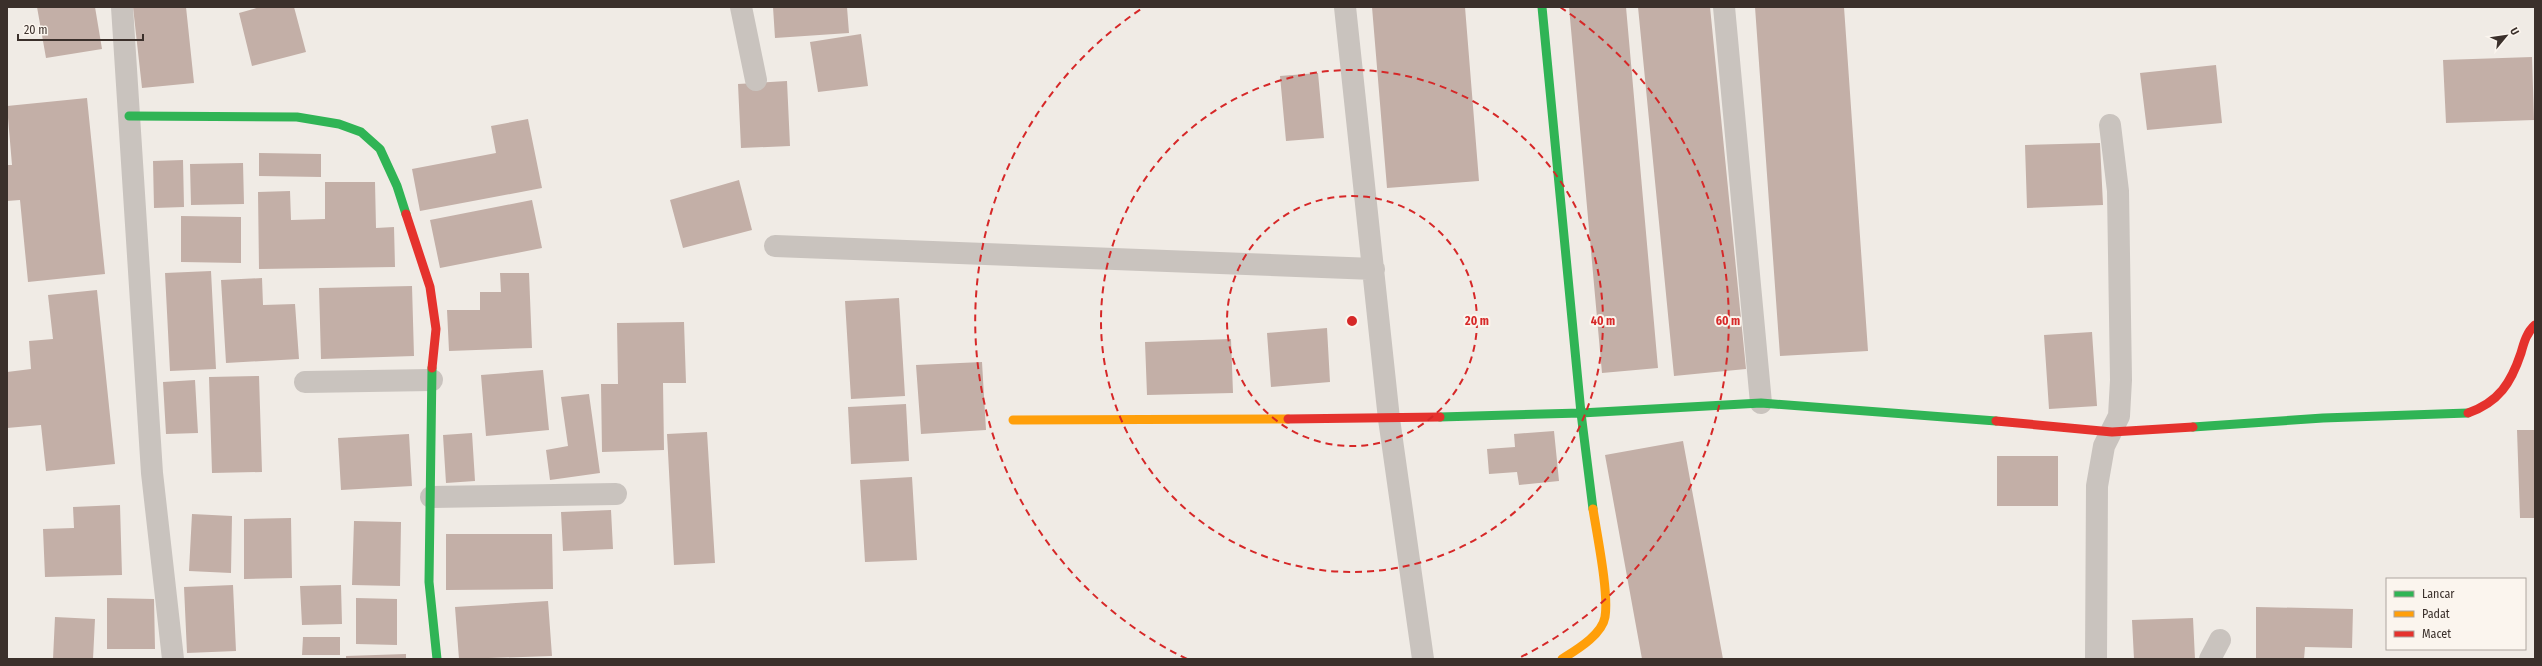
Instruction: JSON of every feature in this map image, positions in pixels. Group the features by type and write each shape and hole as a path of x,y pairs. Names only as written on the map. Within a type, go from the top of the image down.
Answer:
{"street":[{"path":"122,7 152,473 173,659"},
{"path":"741,7 756,80"},
{"path":"1345,7 1389,419 1423,659"},
{"path":"1542,7 1581,413 1605,598 1605,618 1587,644 1562,659"},
{"path":"1724,7 1761,403"},
{"path":"128,116 297,117 339,124 361,132 380,150 397,186 430,287 436,328 432,358 429,582 438,659"},
{"path":"2096,659 2097,486 2104,446 2119,416 2121,380 2118,191 2110,125"},
{"path":"775,246 1374,269"},
{"path":"1013,420 1389,419 1581,413 1761,403 2112,432 2331,417 2465,414 2482,409 2508,388 2527,333 2535,325"},
{"path":"305,382 432,380"},
{"path":"431,497 616,494"},
{"path":"2210,659 2220,640"}],"building":[{"path":"37,7 95,7 102,49 46,58"},
{"path":"133,7 186,7 194,83 142,88"},
{"path":"260,7 294,7 306,52 252,66 239,13"},
{"path":"773,7 847,7 849,33 775,38"},
{"path":"1372,7 1465,7 1479,181 1387,188"},
{"path":"1569,7 1626,7 1658,368 1602,373"},
{"path":"1638,7 1710,7 1746,369 1674,376"},
{"path":"1755,7 1844,7 1868,351 1780,356"},
{"path":"861,34 868,86 818,92 810,42"},
{"path":"2532,57 2534,120 2446,123 2443,60"},
{"path":"2216,65 2222,123 2147,130 2140,73"},
{"path":"1318,73 1324,138 1286,141 1280,76"},
{"path":"787,81 790,146 741,148 738,84"},
{"path":"87,98 105,274 28,282 20,200 7,201 7,165 12,165 7,106"},
{"path":"528,119 542,188 420,211 412,169 496,153 491,126"},
{"path":"2100,143 2103,205 2027,208 2025,145"},
{"path":"259,153 321,154 321,177 259,176"},
{"path":"183,160 184,207 154,208 153,161"},
{"path":"243,163 244,204 191,205 190,164"},
{"path":"739,180 752,230 683,248 670,200"},
{"path":"325,182 375,182 376,228 394,227 395,267 259,269 258,192 290,191 291,220 325,219"},
{"path":"532,200 542,248 440,268 430,220"},
{"path":"181,216 241,217 241,263 181,262"},
{"path":"211,271 216,369 170,371 165,273"},
{"path":"500,273 529,273 532,348 449,351 447,310 480,310 480,292 501,292"},
{"path":"262,278 263,305 295,304 299,359 226,363 221,280"},
{"path":"412,286 414,356 321,359 319,288"},
{"path":"97,290 115,464 46,471 41,425 7,428 7,372 31,369 29,341 53,339 48,295"},
{"path":"899,298 905,396 851,399 845,301"},
{"path":"684,322 686,383 663,383 664,450 602,452 601,384 618,384 617,323"},
{"path":"1327,328 1330,382 1271,387 1267,333"},
{"path":"2092,332 2097,406 2049,409 2044,335"},
{"path":"1231,339 1233,393 1147,395 1145,342"},
{"path":"982,362 986,430 921,434 916,365"},
{"path":"543,370 549,430 486,436 481,375"},
{"path":"259,376 262,472 212,473 209,377"},
{"path":"195,380 198,433 166,434 163,382"},
{"path":"589,394 600,473 550,480 546,450 568,446 561,397"},
{"path":"906,404 909,461 851,464 848,407"},
{"path":"2517,430 2535,430 2535,518 2520,518"},
{"path":"1554,431 1559,481 1519,485 1517,472 1489,474 1487,449 1515,447 1514,434"},
{"path":"707,432 715,563 674,565 667,434"},
{"path":"472,433 475,481 446,483 443,435"},
{"path":"409,434 412,486 341,490 338,438"},
{"path":"1683,441 1723,659 1642,659 1605,455"},
{"path":"1997,456 2058,456 2058,506 1997,506"},
{"path":"912,477 917,560 865,562 860,480"},
{"path":"120,505 122,575 45,577 43,529 74,528 73,507"},
{"path":"611,510 613,549 563,551 561,512"},
{"path":"192,514 232,516 231,573 189,571"},
{"path":"291,518 292,578 244,579 244,519"},
{"path":"354,521 401,522 400,586 352,585"},
{"path":"446,534 552,534 553,589 446,590"},
{"path":"233,585 236,651 187,653 184,587"},
{"path":"341,585 342,624 302,625 300,586"},
{"path":"107,598 154,599 155,649 107,649"},
{"path":"356,598 397,599 397,645 356,644"},
{"path":"548,601 552,656 459,659 455,607"},
{"path":"2256,607 2353,609 2352,648 2305,647 2304,659 2256,659"},
{"path":"55,617 95,619 93,659 53,659"},
{"path":"2193,618 2195,659 2134,659 2132,620"},
{"path":"303,637 340,637 340,655 302,655"},
{"path":"406,654 406,659 346,659 346,656"}],"traffic: fast":[{"path":"1542,7 1581,413 1593,509"},
{"path":"129,116 297,117 339,124 361,132 380,149 397,186 406,214"},
{"path":"432,368 429,582 437,659"},
{"path":"1440,417 1581,413 1761,403 1996,421"},
{"path":"2193,427 2323,418 2468,413"}],"traffic: slow":[{"path":"1013,420 1288,419"},
{"path":"1562,659 1581,647 1594,636 1603,624 1605,617 1606,607 1604,579 1593,509"}],"traffic: jam":[{"path":"406,214 430,287 436,329 432,368"},
{"path":"2468,413 2488,403 2502,390 2513,373 2528,334 2535,325"},
{"path":"1288,419 1440,417"},
{"path":"1996,421 2112,432 2193,427"}]}
